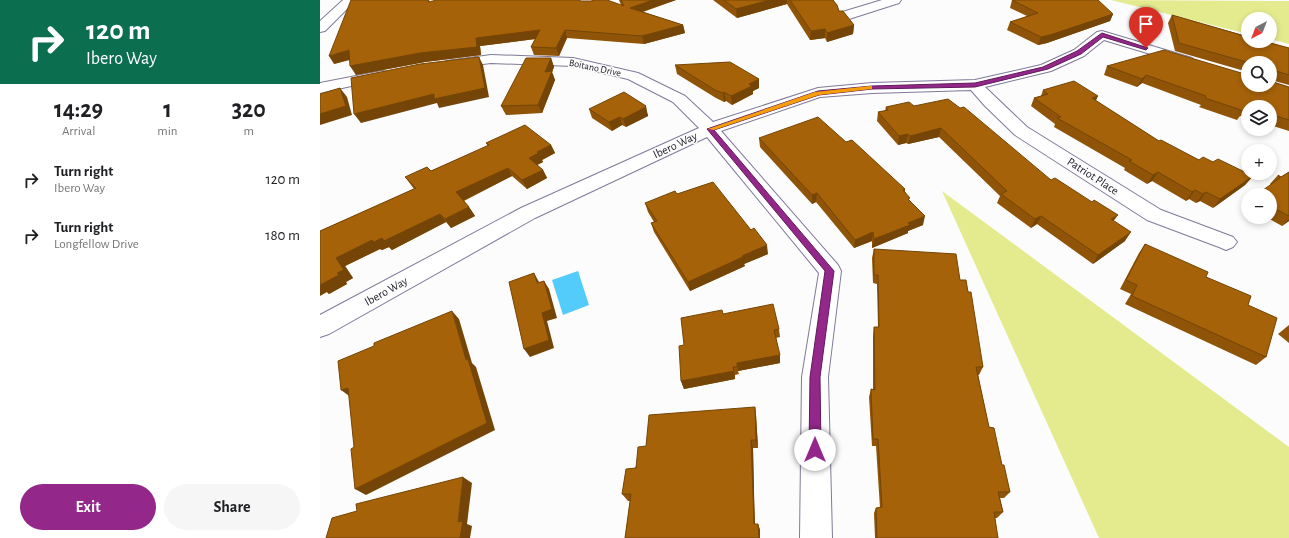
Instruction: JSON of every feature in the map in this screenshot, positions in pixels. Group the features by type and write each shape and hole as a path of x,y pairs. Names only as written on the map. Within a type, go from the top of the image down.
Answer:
{"street":[{"path":"844,16 895,0"},
{"path":"320,28 354,1"},
{"name":"Ibero Way","path":"320,328 528,213 710,129 818,93 872,88 975,85 1046,68 1079,52 1102,35 1197,64"},
{"name":"Boitano Drive","path":"439,65 491,59 573,62 633,76 679,99 710,129 830,271 815,377 816,538"},
{"path":"320,88 395,73"},
{"name":"Patriot Place","path":"975,85 1021,131 1154,215 1226,242"}],"green space":[{"path":"1111,0 1289,1 1289,44 1277,41 1277,12 1241,12 1241,32"},
{"path":"942,191 1289,447 1289,538 1099,538"}],"water":[{"path":"578,271 589,305 563,315 552,280"}],"building":[{"path":"351,0 429,0 428,2 437,0 607,0 624,6 621,0 653,0 630,8 683,25 642,36 565,30 556,48 531,47 540,30 476,38 477,47 420,53 350,66 349,50 329,56"},
{"path":"724,0 770,0 736,9"},
{"path":"790,0 833,0 839,11 843,11 854,25 827,33 825,29 811,31"},
{"path":"1012,0 1098,0 1113,14 1041,37 1010,22 1038,13"},
{"path":"1172,15 1241,35 1241,48 1277,48 1277,45 1289,48 1289,75 1277,71 1277,56 1241,56 1241,60 1179,43"},
{"path":"1164,50 1241,73 1241,92 1277,92 1277,83 1289,87 1289,120 1277,116 1277,100 1241,100 1241,110 1146,75 1142,79 1107,66"},
{"path":"479,57 485,88 434,99 434,94 354,114 351,78 420,64"},
{"path":"526,58 551,58 545,72 552,71 538,105 501,106"},
{"path":"730,62 759,79 749,84 752,86 731,96 724,92 715,90 675,65"},
{"path":"1074,81 1098,96 1092,98 1159,141 1161,140 1199,160 1203,157 1213,162 1218,159 1241,170 1241,180 1247,180 1220,199 1206,192 1203,194 1195,190 1192,192 1158,172 1153,175 1129,161 1132,160 1057,118 1061,117 1034,98 1048,94 1043,90"},
{"path":"340,88 346,106 320,114 320,94"},
{"path":"624,92 646,107 623,119 620,117 609,122 589,109"},
{"path":"948,99 960,108 964,107 1051,180 1055,178 1092,202 1094,200 1118,215 1111,219 1131,232 1098,255 1041,216 1035,219 1001,194 1007,191 941,128 910,136 908,134 899,136 878,112 888,110 886,107 909,102 914,106"},
{"path":"818,117 846,142 852,140 905,189 903,190 910,198 908,199 925,216 908,223 910,225 874,239 873,232 855,240 817,193 812,195 759,138"},
{"path":"525,125 551,145 529,158 543,170 522,180 508,168 456,192 469,207 445,219 440,214 384,241 382,238 374,242 372,240 336,258 344,270 337,273 339,275 320,285 320,231 416,188 405,177 427,167 431,171 489,145 486,143"},
{"path":"1289,172 1289,216 1277,210 1277,188 1266,188 1280,178 1278,175 1281,177"},
{"path":"713,182 751,230 754,228 767,245 688,282 651,223 657,221 645,203 675,191 677,194"},
{"path":"1145,244 1208,272 1206,277 1251,296 1248,305 1277,318 1266,357 1132,296 1137,285 1126,280"},
{"path":"874,249 956,254 960,280 966,280 968,292 971,292 983,367 976,367 989,427 994,428 1002,465 1004,465 1010,492 998,492 1003,512 994,512 998,538 877,538 876,508 882,507 878,439 873,439 871,389 875,390 874,327 879,327 878,275 874,275"},
{"path":"534,273 537,283 544,281 552,309 542,313 549,340 524,349 509,282"},
{"path":"773,304 779,329 774,330 780,355 737,363 737,367 733,367 734,371 681,381 679,346 684,345 681,318 722,310 723,314"},
{"path":"452,311 466,360 468,359 487,423 355,489 351,449 354,447 348,388 341,390 338,361 374,346 374,343"},
{"path":"755,407 756,440 751,440 754,524 758,524 759,538 625,538 631,494 622,494 626,469 636,468 638,447 646,446 649,415"},
{"path":"463,477 458,522 463,521 460,538 326,538 332,518 357,511 356,504"}],"slow traffic":[{"path":"711,129 818,93 870,88"}],"route":[{"path":"815,450 815,377 830,271 710,129 818,93 872,88 975,85 1046,68 1079,52 1102,35 1146,48"}]}
